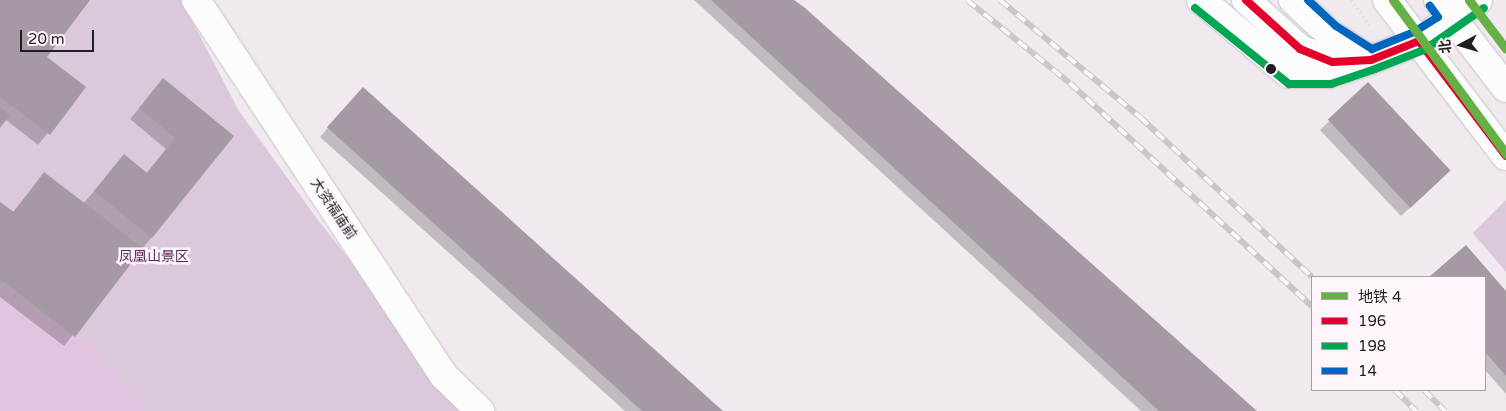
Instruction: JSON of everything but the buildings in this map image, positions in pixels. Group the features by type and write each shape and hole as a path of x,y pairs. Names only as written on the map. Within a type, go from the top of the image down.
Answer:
{"street":[{"name":"大资福庙前","path":"196,0 443,375 480,411"},
{"path":"1201,0 1289,74 1329,74 1372,60 1419,41 1446,10 1478,0"},
{"path":"1246,0 1300,48 1333,62 1372,60"},
{"path":"1293,0 1330,34 1372,60"},
{"path":"1387,0 1506,156"},
{"path":"1446,10 1506,88"}],"green space":[{"name":"凤凰山景区","path":"0,0 181,0 239,111 315,216 467,411 0,411"},
{"path":"1506,200 1506,272 1473,233"}],"shaded area":[{"path":"0,284 75,337 90,341 148,411 0,411"}],"railway":[{"path":"967,0 1070,83 1311,305"},
{"path":"1000,0 1140,117 1311,276"},
{"path":"1396,391 1416,411"},
{"path":"1425,391 1445,411"}],"metro line":[{"name":"4","path":"1393,0 1506,154"},
{"name":"4","path":"1469,0 1506,49"}],"transit line":[{"name":"196","path":"1246,0 1300,49 1333,62 1371,60 1419,41 1506,156"},
{"name":"14","path":"1308,0 1336,26 1372,49 1414,32 1438,17 1430,6"},
{"name":"198","path":"1195,8 1289,84 1331,84 1424,50 1484,8"}]}
